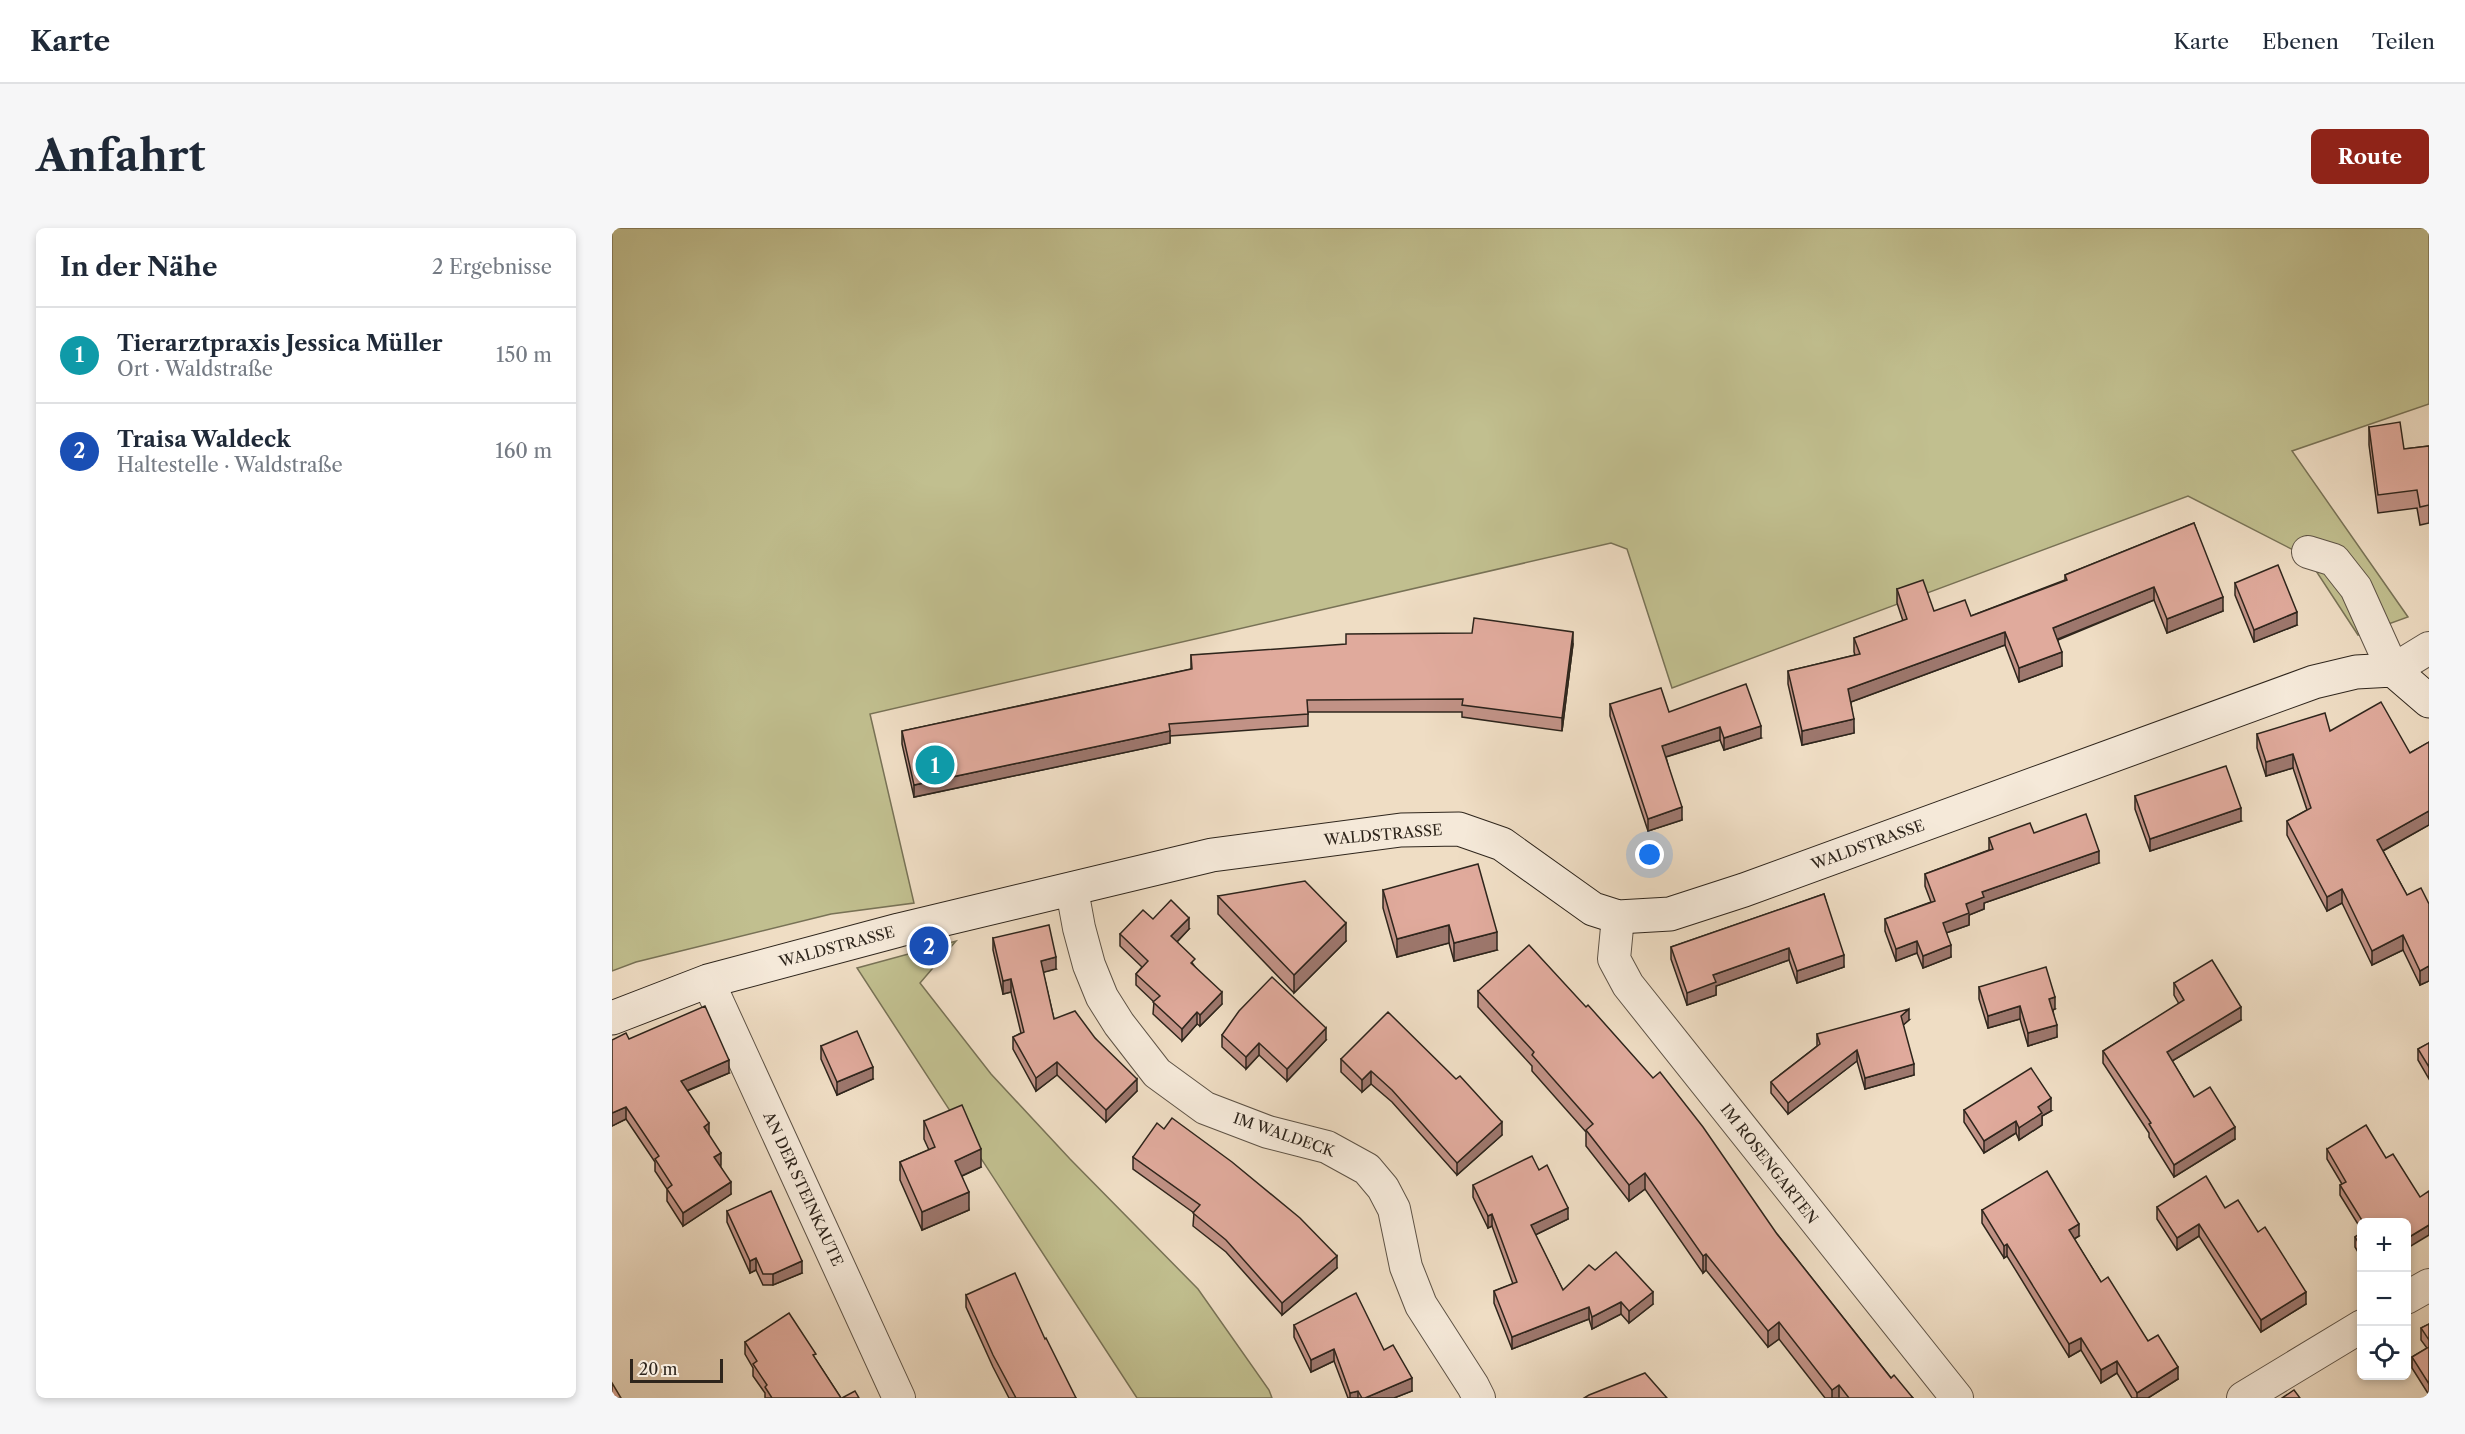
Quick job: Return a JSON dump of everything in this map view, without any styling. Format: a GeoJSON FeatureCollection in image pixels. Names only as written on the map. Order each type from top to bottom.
{"type":"FeatureCollection","features":[{"type":"Feature","properties":{"kind":"street"},"geometry":{"type":"LineString","coordinates":[[2308,552],[2334,560],[2356,588],[2393,670],[2429,701]]}},
{"type":"Feature","properties":{"kind":"street","name":"WALDSTRASSE"},"geometry":{"type":"LineString","coordinates":[[612,1018],[708,981],[899,930],[1212,855],[1401,831],[1459,829],[1502,844],[1593,909],[1618,917],[1670,914],[1744,890],[2314,682],[2356,672],[2393,670],[2429,648]]}},
{"type":"Feature","properties":{"kind":"street","name":"IM WALDECK"},"geometry":{"type":"LineString","coordinates":[[1072,890],[1089,965],[1102,997],[1119,1024],[1157,1073],[1205,1108],[1268,1132],[1327,1147],[1367,1169],[1383,1188],[1394,1209],[1406,1267],[1421,1305],[1479,1398]]}},
{"type":"Feature","properties":{"kind":"street","name":"IM ROSENGARTEN"},"geometry":{"type":"LineString","coordinates":[[1618,917],[1614,959],[1628,985],[1957,1398]]}},
{"type":"Feature","properties":{"kind":"street","name":"AN DER STEINKAUTE"},"geometry":{"type":"LineString","coordinates":[[708,981],[899,1398]]}},
{"type":"Feature","properties":{"kind":"street"},"geometry":{"type":"LineString","coordinates":[[2411,1296],[2429,1285]]}},
{"type":"Feature","properties":{"kind":"street"},"geometry":{"type":"LineString","coordinates":[[2243,1398],[2357,1328]]}},
{"type":"Feature","properties":{"kind":"shaded area"},"geometry":{"type":"Polygon","coordinates":[[[612,228],[2429,228],[2429,404],[2292,451],[2408,617],[2358,635],[2307,557],[2188,496],[1672,688],[1627,549],[1611,543],[870,714],[914,903],[831,914],[636,962],[612,971],[612,228]]]}},
{"type":"Feature","properties":{"kind":"shaded area"},"geometry":{"type":"Polygon","coordinates":[[[956,941],[920,983],[991,1074],[1070,1159],[1198,1289],[1269,1390],[1272,1398],[1137,1398],[857,968],[956,941]]]}},
{"type":"Feature","properties":{"kind":"building"},"geometry":{"type":"Polygon","coordinates":[[[2400,422],[2404,449],[2429,446],[2429,505],[2420,507],[2417,490],[2378,495],[2369,427],[2400,422]]]}},
{"type":"Feature","properties":{"kind":"building"},"geometry":{"type":"Polygon","coordinates":[[[2194,523],[2223,597],[2167,619],[2154,587],[2053,628],[2062,652],[2019,668],[2005,632],[1848,689],[1854,719],[1802,731],[1788,671],[1860,654],[1854,638],[1907,619],[1897,589],[1923,580],[1934,611],[1965,600],[1971,616],[2067,580],[2065,575],[2194,523]]]}},
{"type":"Feature","properties":{"kind":"building"},"geometry":{"type":"Polygon","coordinates":[[[2278,565],[2297,612],[2254,630],[2235,583],[2278,565]]]}},
{"type":"Feature","properties":{"kind":"building"},"geometry":{"type":"Polygon","coordinates":[[[1474,618],[1573,632],[1562,718],[1462,705],[1463,699],[1307,700],[1308,714],[1169,724],[1170,731],[914,785],[902,731],[1192,669],[1191,655],[1346,644],[1346,634],[1472,633],[1474,618]]]}},
{"type":"Feature","properties":{"kind":"building"},"geometry":{"type":"Polygon","coordinates":[[[1746,684],[1761,726],[1724,738],[1720,727],[1662,746],[1682,807],[1648,819],[1610,704],[1661,688],[1669,712],[1746,684]]]}},
{"type":"Feature","properties":{"kind":"building"},"geometry":{"type":"Polygon","coordinates":[[[2381,702],[2410,753],[2429,742],[2429,811],[2377,840],[2407,895],[2421,888],[2429,904],[2429,966],[2420,971],[2403,935],[2372,951],[2342,889],[2327,897],[2287,821],[2311,808],[2293,754],[2266,762],[2257,734],[2325,713],[2330,731],[2381,702]]]}},
{"type":"Feature","properties":{"kind":"building"},"geometry":{"type":"Polygon","coordinates":[[[2226,766],[2241,808],[2150,839],[2135,796],[2226,766]]]}},
{"type":"Feature","properties":{"kind":"building"},"geometry":{"type":"Polygon","coordinates":[[[2086,814],[2099,851],[1982,892],[1984,897],[1966,904],[1969,913],[1943,923],[1951,945],[1923,956],[1917,941],[1896,949],[1885,919],[1935,901],[1925,874],[1993,849],[1989,838],[2005,832],[2030,823],[2034,833],[2086,814]]]}},
{"type":"Feature","properties":{"kind":"building"},"geometry":{"type":"Polygon","coordinates":[[[1478,864],[1497,932],[1454,943],[1449,925],[1397,939],[1383,890],[1478,864]]]}},
{"type":"Feature","properties":{"kind":"building"},"geometry":{"type":"Polygon","coordinates":[[[1305,881],[1346,923],[1294,975],[1218,896],[1305,881]]]}},
{"type":"Feature","properties":{"kind":"building"},"geometry":{"type":"Polygon","coordinates":[[[1824,894],[1844,955],[1797,971],[1789,948],[1713,975],[1716,982],[1687,993],[1671,947],[1824,894]]]}},
{"type":"Feature","properties":{"kind":"building"},"geometry":{"type":"Polygon","coordinates":[[[1171,900],[1189,918],[1171,936],[1195,959],[1191,963],[1222,992],[1200,1015],[1197,1012],[1182,1029],[1153,1002],[1160,996],[1136,974],[1148,961],[1120,934],[1143,910],[1153,919],[1171,900]]]}},
{"type":"Feature","properties":{"kind":"building"},"geometry":{"type":"Polygon","coordinates":[[[1049,925],[1056,957],[1041,961],[1054,1019],[1075,1011],[1095,1038],[1137,1079],[1106,1110],[1057,1062],[1036,1078],[1013,1037],[1024,1032],[1011,979],[1003,981],[993,938],[1049,925]]]}},
{"type":"Feature","properties":{"kind":"building"},"geometry":{"type":"Polygon","coordinates":[[[1529,945],[1586,1007],[1588,1005],[1653,1078],[1660,1072],[1703,1127],[1777,1234],[1891,1378],[1894,1375],[1913,1398],[1849,1398],[1839,1385],[1832,1390],[1779,1322],[1768,1331],[1706,1254],[1703,1256],[1645,1173],[1629,1185],[1586,1130],[1593,1124],[1532,1055],[1534,1052],[1478,991],[1529,945]]]}},
{"type":"Feature","properties":{"kind":"building"},"geometry":{"type":"Polygon","coordinates":[[[2212,960],[2241,1007],[2167,1052],[2194,1097],[2210,1087],[2235,1127],[2174,1165],[2149,1124],[2151,1123],[2103,1051],[2184,1000],[2174,983],[2212,960]]]}},
{"type":"Feature","properties":{"kind":"building"},"geometry":{"type":"Polygon","coordinates":[[[2046,967],[2055,997],[2049,999],[2057,1025],[2028,1033],[2020,1006],[1988,1016],[1979,987],[2046,967]]]}},
{"type":"Feature","properties":{"kind":"building"},"geometry":{"type":"Polygon","coordinates":[[[1272,977],[1326,1028],[1287,1069],[1259,1043],[1246,1057],[1222,1035],[1239,1011],[1272,977]]]}},
{"type":"Feature","properties":{"kind":"building"},"geometry":{"type":"Polygon","coordinates":[[[705,1006],[729,1060],[681,1081],[709,1123],[704,1127],[721,1153],[714,1157],[731,1182],[683,1213],[667,1189],[672,1185],[655,1159],[659,1156],[626,1107],[612,1113],[612,1040],[626,1033],[629,1039],[705,1006]]]}},
{"type":"Feature","properties":{"kind":"building"},"geometry":{"type":"Polygon","coordinates":[[[1909,1009],[1901,1016],[1914,1064],[1865,1078],[1857,1050],[1788,1103],[1771,1082],[1820,1044],[1817,1034],[1909,1009]]]}},
{"type":"Feature","properties":{"kind":"building"},"geometry":{"type":"Polygon","coordinates":[[[1388,1012],[1456,1079],[1460,1076],[1502,1122],[1457,1163],[1392,1090],[1371,1071],[1362,1080],[1341,1059],[1388,1012]]]}},
{"type":"Feature","properties":{"kind":"building"},"geometry":{"type":"Polygon","coordinates":[[[857,1031],[873,1067],[837,1082],[821,1046],[857,1031]]]}},
{"type":"Feature","properties":{"kind":"building"},"geometry":{"type":"Polygon","coordinates":[[[2429,1043],[2429,1067],[2418,1049],[2429,1043]]]}},
{"type":"Feature","properties":{"kind":"building"},"geometry":{"type":"Polygon","coordinates":[[[2031,1068],[2051,1098],[2038,1107],[2042,1113],[2019,1128],[2016,1121],[1984,1141],[1964,1110],[2031,1068]]]}},
{"type":"Feature","properties":{"kind":"building"},"geometry":{"type":"Polygon","coordinates":[[[962,1105],[981,1149],[955,1161],[969,1192],[922,1212],[900,1162],[935,1147],[924,1121],[962,1105]]]}},
{"type":"Feature","properties":{"kind":"building"},"geometry":{"type":"Polygon","coordinates":[[[1172,1118],[1232,1162],[1300,1218],[1337,1256],[1282,1303],[1226,1240],[1193,1213],[1200,1205],[1133,1157],[1157,1123],[1164,1129],[1172,1118]]]}},
{"type":"Feature","properties":{"kind":"building"},"geometry":{"type":"Polygon","coordinates":[[[2366,1125],[2386,1158],[2393,1154],[2420,1197],[2429,1191],[2429,1225],[2411,1236],[2411,1218],[2361,1218],[2340,1185],[2346,1182],[2327,1149],[2366,1125]]]}},
{"type":"Feature","properties":{"kind":"building"},"geometry":{"type":"Polygon","coordinates":[[[1532,1156],[1539,1170],[1547,1165],[1568,1208],[1531,1225],[1563,1290],[1589,1265],[1595,1270],[1616,1252],[1653,1292],[1629,1311],[1621,1302],[1592,1317],[1589,1307],[1512,1337],[1494,1291],[1517,1282],[1492,1214],[1488,1216],[1473,1185],[1532,1156]]]}},
{"type":"Feature","properties":{"kind":"building"},"geometry":{"type":"Polygon","coordinates":[[[2047,1171],[2079,1224],[2069,1230],[2101,1282],[2108,1277],[2148,1341],[2158,1335],[2178,1367],[2137,1393],[2117,1361],[2101,1370],[2081,1338],[2069,1344],[2007,1244],[2004,1246],[1982,1210],[2047,1171]]]}},
{"type":"Feature","properties":{"kind":"building"},"geometry":{"type":"Polygon","coordinates":[[[2206,1176],[2225,1208],[2238,1200],[2258,1232],[2265,1227],[2306,1292],[2261,1320],[2199,1224],[2177,1238],[2157,1207],[2206,1176]]]}},
{"type":"Feature","properties":{"kind":"building"},"geometry":{"type":"Polygon","coordinates":[[[771,1191],[802,1261],[773,1274],[763,1274],[756,1258],[750,1261],[727,1211],[771,1191]]]}},
{"type":"Feature","properties":{"kind":"building"},"geometry":{"type":"Polygon","coordinates":[[[1015,1273],[1045,1339],[1076,1398],[1016,1398],[993,1355],[966,1295],[1015,1273]]]}},
{"type":"Feature","properties":{"kind":"building"},"geometry":{"type":"Polygon","coordinates":[[[1356,1293],[1384,1350],[1393,1345],[1412,1378],[1365,1398],[1362,1398],[1358,1391],[1350,1393],[1334,1349],[1311,1360],[1294,1325],[1356,1293]]]}},
{"type":"Feature","properties":{"kind":"building"},"geometry":{"type":"Polygon","coordinates":[[[789,1313],[841,1398],[772,1398],[765,1387],[767,1385],[753,1364],[757,1361],[745,1342],[789,1313]]]}},
{"type":"Feature","properties":{"kind":"building"},"geometry":{"type":"Polygon","coordinates":[[[2429,1324],[2429,1340],[2421,1328],[2429,1324]]]}},
{"type":"Feature","properties":{"kind":"building"},"geometry":{"type":"Polygon","coordinates":[[[2429,1347],[2429,1384],[2412,1357],[2429,1347]]]}},
{"type":"Feature","properties":{"kind":"building"},"geometry":{"type":"Polygon","coordinates":[[[1645,1373],[1667,1398],[1584,1398],[1589,1395],[1645,1373]]]}},
{"type":"Feature","properties":{"kind":"building"},"geometry":{"type":"Polygon","coordinates":[[[612,1383],[621,1398],[612,1398],[612,1383]]]}},
{"type":"Feature","properties":{"kind":"building"},"geometry":{"type":"Polygon","coordinates":[[[2294,1390],[2300,1398],[2282,1398],[2294,1390]]]}},
{"type":"Feature","properties":{"kind":"building"},"geometry":{"type":"Polygon","coordinates":[[[855,1391],[859,1398],[842,1398],[855,1391]]]}},
{"type":"Feature","properties":{"kind":"place","name":"Tierarztpraxis Jessica Müller"},"geometry":{"type":"Point","coordinates":[935,765]}},
{"type":"Feature","properties":{"kind":"place","name":"Traisa Waldeck"},"geometry":{"type":"Point","coordinates":[929,946]}}]}
